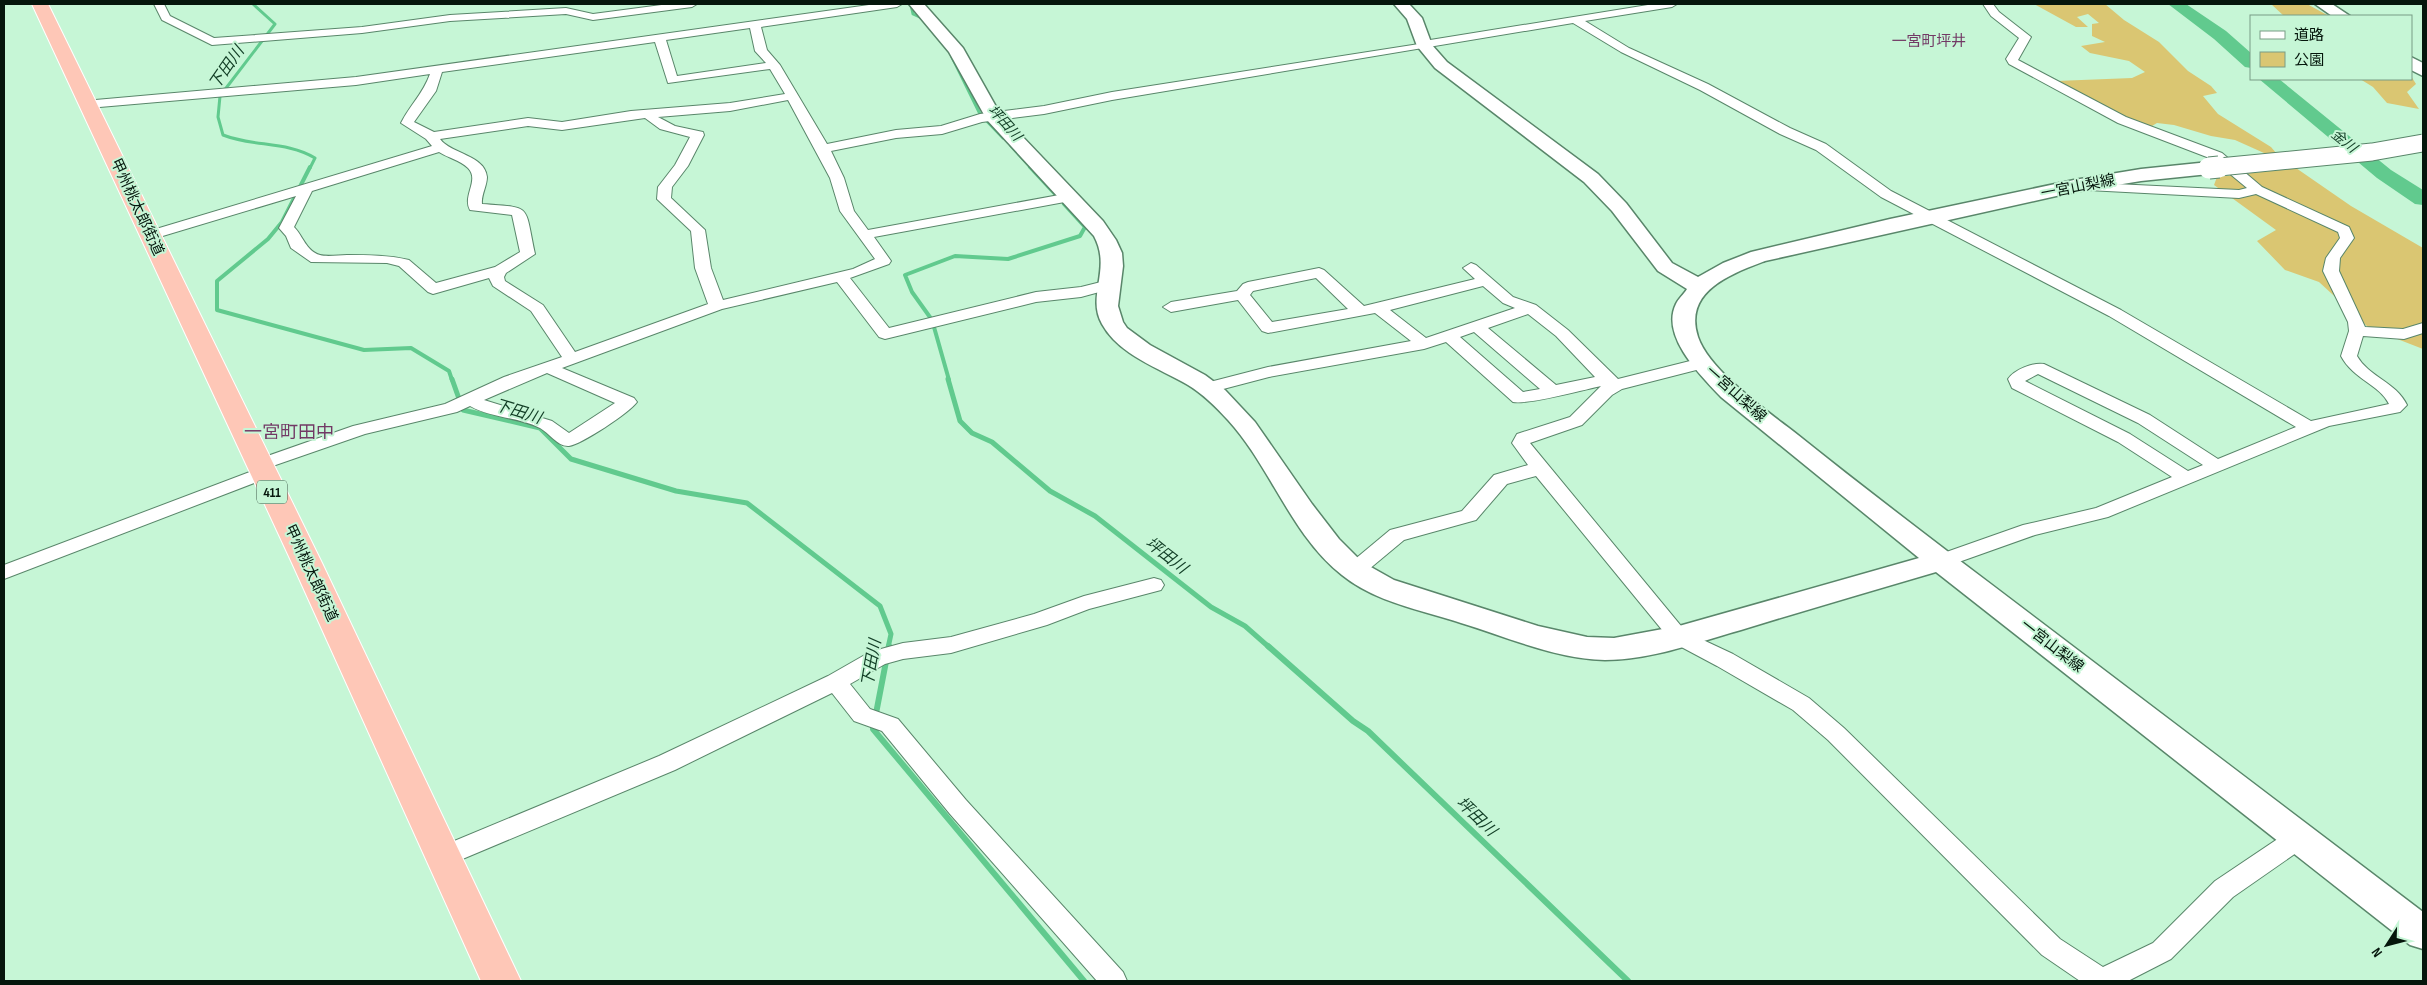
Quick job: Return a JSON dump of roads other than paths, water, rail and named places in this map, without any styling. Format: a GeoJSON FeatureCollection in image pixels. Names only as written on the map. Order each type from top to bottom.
{"type":"FeatureCollection","features":[{"type":"Feature","properties":{"kind":"highway","name":"甲州桃太郎街道"},"geometry":{"type":"LineString","coordinates":[[40,4],[151,235],[501,981]]}},
{"type":"Feature","properties":{"kind":"street"},"geometry":{"type":"LineString","coordinates":[[159,4],[166,18],[212,42],[362,30],[450,18],[566,11],[593,17],[692,4]]}},
{"type":"Feature","properties":{"kind":"street"},"geometry":{"type":"LineString","coordinates":[[88,104],[221,94],[437,71],[897,4]]}},
{"type":"Feature","properties":{"kind":"street"},"geometry":{"type":"LineString","coordinates":[[916,4],[939,28],[958,53],[987,117],[1070,197],[1096,225],[1107,241],[1112,256],[1106,305],[1113,324],[1129,340],[1208,388],[1234,411],[1307,518],[1340,559],[1374,581],[1408,596],[1541,638],[1571,645],[1605,649],[1640,646],[1679,637],[1942,561],[2030,530],[2101,513],[2324,422],[2394,408],[2398,405],[2397,401],[2384,389],[2350,361],[2349,356],[2357,331],[2354,317],[2330,271],[2333,258],[2347,238],[2347,234],[2336,225],[2321,217],[2257,190],[2217,156],[2122,120],[2013,62],[2012,58],[2025,37],[1995,14],[1988,4]]}},
{"type":"Feature","properties":{"kind":"street"},"geometry":{"type":"LineString","coordinates":[[1401,4],[1414,18],[1425,45],[1441,65],[1471,90],[1592,178],[1619,207],[1665,267],[1700,286]]}},
{"type":"Feature","properties":{"kind":"street"},"geometry":{"type":"LineString","coordinates":[[823,149],[896,134],[942,130],[987,117],[1044,110],[1112,96],[1672,4]]}},
{"type":"Feature","properties":{"kind":"street"},"geometry":{"type":"LineString","coordinates":[[2322,4],[2340,15]]}},
{"type":"Feature","properties":{"kind":"street"},"geometry":{"type":"LineString","coordinates":[[658,9],[672,80],[774,65]]}},
{"type":"Feature","properties":{"kind":"street"},"geometry":{"type":"LineString","coordinates":[[1577,20],[1625,50],[1704,87],[1785,131],[1820,147],[1853,169],[1871,185],[1930,218],[2080,296],[2115,312],[2311,428]]}},
{"type":"Feature","properties":{"kind":"street"},"geometry":{"type":"LineString","coordinates":[[4,572],[359,430],[451,408],[510,381],[717,306],[858,272],[884,261],[847,211],[837,178],[823,149],[790,96],[774,65],[761,51],[755,24]]}},
{"type":"Feature","properties":{"kind":"street"},"geometry":{"type":"LineString","coordinates":[[2412,63],[2423,71]]}},
{"type":"Feature","properties":{"kind":"street"},"geometry":{"type":"LineString","coordinates":[[304,190],[286,228],[293,235],[296,245],[316,259],[388,259],[404,263],[433,289],[500,270],[528,254],[519,212],[511,208],[484,210],[475,207],[474,202],[480,177],[478,170],[464,158],[407,123],[412,113],[430,91],[437,71]]}},
{"type":"Feature","properties":{"kind":"street"},"geometry":{"type":"LineString","coordinates":[[151,235],[304,190],[436,142],[528,122],[562,126],[648,114],[730,106],[790,96]]}},
{"type":"Feature","properties":{"kind":"street"},"geometry":{"type":"LineString","coordinates":[[648,114],[656,123],[673,130],[698,135],[665,187],[664,198],[698,230],[703,268],[717,306]]}},
{"type":"Feature","properties":{"kind":"street","name":"一宮山梨線"},"geometry":{"type":"LineString","coordinates":[[2423,143],[2372,152],[2141,175],[2074,186],[1890,225],[1758,256],[1724,270],[1700,286],[1686,306],[1684,317],[1687,338],[1702,363],[1729,392],[1868,505],[2423,932]]}},
{"type":"Feature","properties":{"kind":"street"},"geometry":{"type":"LineString","coordinates":[[2074,186],[2239,194],[2257,190]]}},
{"type":"Feature","properties":{"kind":"street"},"geometry":{"type":"LineString","coordinates":[[864,235],[1070,197]]}},
{"type":"Feature","properties":{"kind":"street"},"geometry":{"type":"LineString","coordinates":[[1471,268],[1508,300],[1530,308],[1562,333],[1611,383]]}},
{"type":"Feature","properties":{"kind":"street"},"geometry":{"type":"LineString","coordinates":[[500,270],[496,277],[498,283],[537,308],[550,330],[572,359]]}},
{"type":"Feature","properties":{"kind":"street"},"geometry":{"type":"LineString","coordinates":[[1171,307],[1242,295],[1248,287],[1319,273],[1360,311]]}},
{"type":"Feature","properties":{"kind":"street"},"geometry":{"type":"LineString","coordinates":[[840,275],[885,334],[1036,297],[1081,292],[1109,285]]}},
{"type":"Feature","properties":{"kind":"street"},"geometry":{"type":"LineString","coordinates":[[1242,295],[1268,328],[1378,308],[1486,282]]}},
{"type":"Feature","properties":{"kind":"street"},"geometry":{"type":"LineString","coordinates":[[1378,308],[1424,344]]}},
{"type":"Feature","properties":{"kind":"street"},"geometry":{"type":"LineString","coordinates":[[1208,388],[1268,372],[1424,344],[1450,337],[1530,308]]}},
{"type":"Feature","properties":{"kind":"street"},"geometry":{"type":"LineString","coordinates":[[1478,327],[1554,392]]}},
{"type":"Feature","properties":{"kind":"street"},"geometry":{"type":"LineString","coordinates":[[2357,331],[2404,334],[2423,328]]}},
{"type":"Feature","properties":{"kind":"street"},"geometry":{"type":"LineString","coordinates":[[1450,337],[1518,398],[1611,383],[1702,363]]}},
{"type":"Feature","properties":{"kind":"street"},"geometry":{"type":"LineString","coordinates":[[470,399],[481,407],[523,415],[543,422],[559,431],[567,441],[583,434],[628,402],[548,368]]}},
{"type":"Feature","properties":{"kind":"street"},"geometry":{"type":"LineString","coordinates":[[2186,478],[2124,438],[2018,384],[2016,379],[2038,368],[2144,419],[2217,466]]}},
{"type":"Feature","properties":{"kind":"street"},"geometry":{"type":"LineString","coordinates":[[1611,383],[1583,416],[1573,422],[1523,438],[1521,443],[1540,469],[1679,637],[1725,660],[1801,704],[1836,734],[2051,947],[2102,981],[2162,951],[2224,889],[2300,837]]}},
{"type":"Feature","properties":{"kind":"street"},"geometry":{"type":"LineString","coordinates":[[1355,570],[1397,535],[1469,516],[1477,511],[1496,483],[1506,477],[1540,469]]}},
{"type":"Feature","properties":{"kind":"street"},"geometry":{"type":"LineString","coordinates":[[444,856],[667,762],[836,682],[878,658],[899,652],[950,645],[1040,620],[1084,603],[1154,584]]}},
{"type":"Feature","properties":{"kind":"street"},"geometry":{"type":"LineString","coordinates":[[836,682],[862,714],[890,725],[958,808],[1114,981]]}},
{"type":"Feature","properties":{"kind":"waterway","name":"下田川"},"geometry":{"type":"LineString","coordinates":[[253,4],[275,24],[220,96],[218,117],[223,135],[234,139],[281,146],[304,153],[315,158],[310,168]]}},
{"type":"Feature","properties":{"kind":"waterway","name":"金川"},"geometry":{"type":"LineString","coordinates":[[2176,4],[2220,35],[2250,62]]}},
{"type":"Feature","properties":{"kind":"waterway","name":"坪田川"},"geometry":{"type":"LineString","coordinates":[[911,5],[913,14],[924,19]]}},
{"type":"Feature","properties":{"kind":"waterway","name":"坪田川"},"geometry":{"type":"LineString","coordinates":[[952,57],[980,114],[1003,138]]}},
{"type":"Feature","properties":{"kind":"waterway","name":"金川"},"geometry":{"type":"LineString","coordinates":[[2269,80],[2384,174],[2423,199]]}},
{"type":"Feature","properties":{"kind":"waterway","name":"坪田川"},"geometry":{"type":"LineString","coordinates":[[1011,146],[1031,168]]}},
{"type":"Feature","properties":{"kind":"waterway","name":"下田川"},"geometry":{"type":"LineString","coordinates":[[310,167],[282,222],[268,239],[217,281],[217,310],[364,350],[411,348],[449,371],[452,380]]}},
{"type":"Feature","properties":{"kind":"waterway","name":"坪田川"},"geometry":{"type":"LineString","coordinates":[[1030,167],[1056,195]]}},
{"type":"Feature","properties":{"kind":"waterway","name":"坪田川"},"geometry":{"type":"LineString","coordinates":[[949,380],[932,320],[912,292],[905,275],[955,256],[1008,259],[1080,236],[1085,227],[1064,204]]}},
{"type":"Feature","properties":{"kind":"waterway","name":"下田川"},"geometry":{"type":"LineString","coordinates":[[452,379],[463,410],[540,428],[571,459],[676,491],[747,503],[880,606],[891,634],[888,648]]}},
{"type":"Feature","properties":{"kind":"waterway","name":"坪田川"},"geometry":{"type":"LineString","coordinates":[[948,379],[960,421],[972,433],[992,442],[1050,491],[1095,516],[1211,607],[1245,626],[1270,648]]}},
{"type":"Feature","properties":{"kind":"waterway","name":"下田川"},"geometry":{"type":"LineString","coordinates":[[889,646],[873,729],[1084,981]]}},
{"type":"Feature","properties":{"kind":"waterway","name":"坪田川"},"geometry":{"type":"LineString","coordinates":[[1268,646],[1353,721],[1368,731],[1628,981]]}},
{"type":"Feature","properties":{"kind":"district","name":"一宮町坪井"},"geometry":{"type":"Point","coordinates":[1929,41]}},
{"type":"Feature","properties":{"kind":"district","name":"一宮町田中"},"geometry":{"type":"Point","coordinates":[289,432]}}]}
